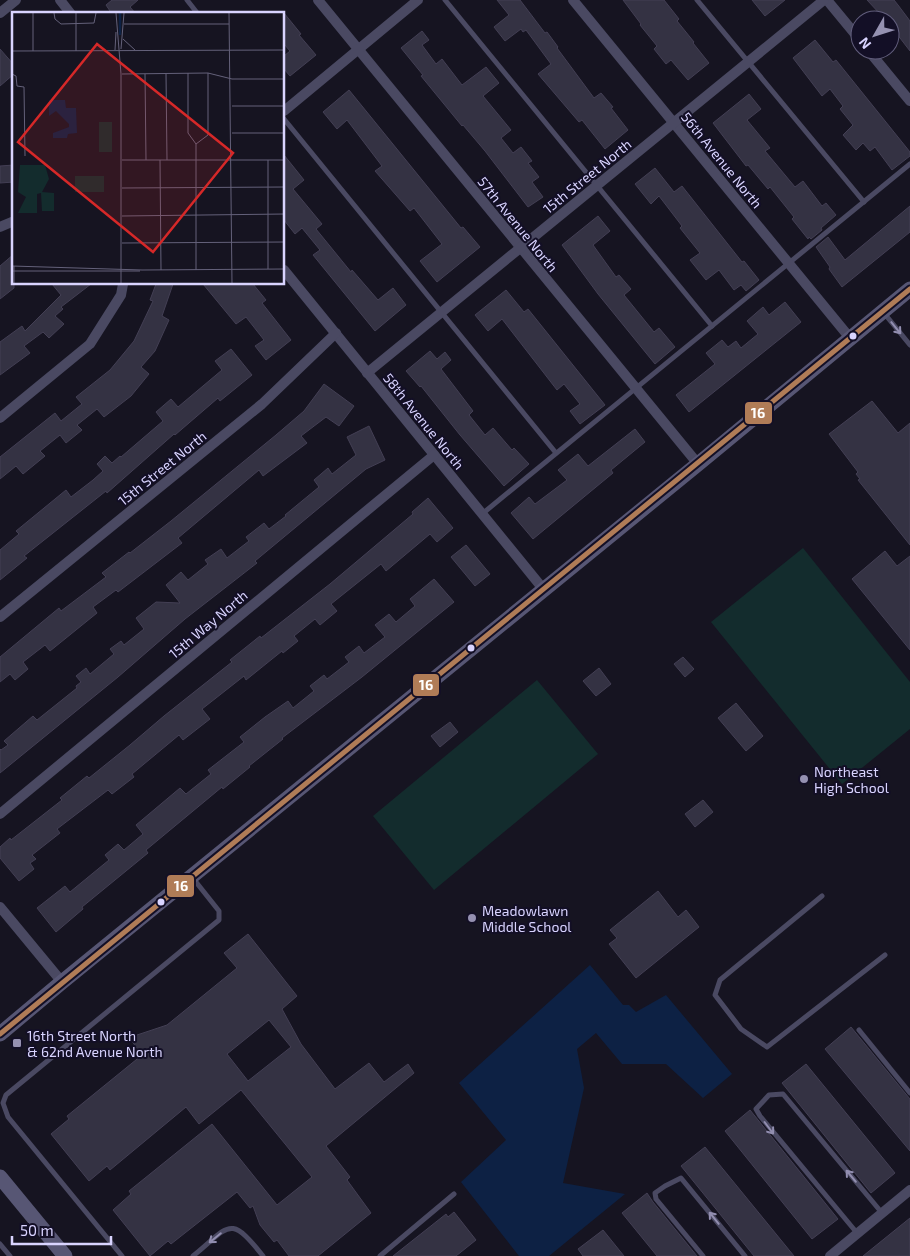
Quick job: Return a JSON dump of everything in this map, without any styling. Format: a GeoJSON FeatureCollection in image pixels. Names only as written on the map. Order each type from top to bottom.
{"type":"FeatureCollection","features":[{"type":"Feature","properties":{"kind":"street"},"geometry":{"type":"LineString","coordinates":[[0,12],[16,0]]}},
{"type":"Feature","properties":{"kind":"street"},"geometry":{"type":"LineString","coordinates":[[60,0],[70,12]]}},
{"type":"Feature","properties":{"kind":"street","name":"57th Avenue North"},"geometry":{"type":"LineString","coordinates":[[318,0],[698,464]]}},
{"type":"Feature","properties":{"kind":"street"},"geometry":{"type":"LineString","coordinates":[[285,110],[418,0]]}},
{"type":"Feature","properties":{"kind":"street","name":"56th Avenue North"},"geometry":{"type":"LineString","coordinates":[[573,0],[850,338]]}},
{"type":"Feature","properties":{"kind":"street"},"geometry":{"type":"LineString","coordinates":[[825,0],[850,29]]}},
{"type":"Feature","properties":{"kind":"street","name":"15th Street North"},"geometry":{"type":"LineString","coordinates":[[367,373],[825,0]]}},
{"type":"Feature","properties":{"kind":"street"},"geometry":{"type":"LineString","coordinates":[[876,60],[910,101]]}},
{"type":"Feature","properties":{"kind":"street"},"geometry":{"type":"LineString","coordinates":[[0,227],[12,223]]}},
{"type":"Feature","properties":{"kind":"street","name":"58th Avenue North"},"geometry":{"type":"LineString","coordinates":[[285,271],[544,590]]}},
{"type":"Feature","properties":{"kind":"street"},"geometry":{"type":"LineString","coordinates":[[0,418],[90,344],[121,295],[123,285]]}},
{"type":"Feature","properties":{"kind":"street"},"geometry":{"type":"LineString","coordinates":[[0,1034],[910,289]]}},
{"type":"Feature","properties":{"kind":"street","name":"15th Street North"},"geometry":{"type":"LineString","coordinates":[[0,617],[262,404],[336,333]]}},
{"type":"Feature","properties":{"kind":"street","name":"15th Way North"},"geometry":{"type":"LineString","coordinates":[[0,814],[434,455]]}},
{"type":"Feature","properties":{"kind":"street"},"geometry":{"type":"LineString","coordinates":[[0,907],[62,982]]}},
{"type":"Feature","properties":{"kind":"street"},"geometry":{"type":"LineString","coordinates":[[0,1177],[65,1256]]}},
{"type":"Feature","properties":{"kind":"street"},"geometry":{"type":"LineString","coordinates":[[830,1256],[909,1192]]}},
{"type":"Feature","properties":{"kind":"lane"},"geometry":{"type":"LineString","coordinates":[[187,0],[196,12]]}},
{"type":"Feature","properties":{"kind":"lane"},"geometry":{"type":"LineString","coordinates":[[445,0],[712,326]]}},
{"type":"Feature","properties":{"kind":"lane"},"geometry":{"type":"LineString","coordinates":[[697,0],[864,202]]}},
{"type":"Feature","properties":{"kind":"lane"},"geometry":{"type":"LineString","coordinates":[[285,120],[556,453]]}},
{"type":"Feature","properties":{"kind":"lane"},"geometry":{"type":"LineString","coordinates":[[482,514],[910,164]]}},
{"type":"Feature","properties":{"kind":"lane"},"geometry":{"type":"LineString","coordinates":[[882,311],[910,345]]}},
{"type":"Feature","properties":{"kind":"lane"},"geometry":{"type":"LineString","coordinates":[[122,1256],[8,1117],[3,1103],[6,1095],[219,920],[219,911],[191,876]]}},
{"type":"Feature","properties":{"kind":"lane"},"geometry":{"type":"LineString","coordinates":[[822,896],[720,980],[715,995],[741,1029],[767,1047],[885,955]]}},
{"type":"Feature","properties":{"kind":"lane"},"geometry":{"type":"LineString","coordinates":[[859,1030],[910,1094]]}},
{"type":"Feature","properties":{"kind":"lane"},"geometry":{"type":"LineString","coordinates":[[858,1233],[760,1116],[756,1109],[769,1096],[782,1094],[882,1213]]}},
{"type":"Feature","properties":{"kind":"lane"},"geometry":{"type":"LineString","coordinates":[[703,1256],[656,1199],[655,1193],[681,1178],[745,1256]]}},
{"type":"Feature","properties":{"kind":"lane"},"geometry":{"type":"LineString","coordinates":[[380,1256],[454,1194]]}},
{"type":"Feature","properties":{"kind":"lane"},"geometry":{"type":"LineString","coordinates":[[192,1256],[227,1228],[236,1228],[247,1235],[263,1256]]}},
{"type":"Feature","properties":{"kind":"lane"},"geometry":{"type":"LineString","coordinates":[[0,1244],[10,1256]]}},
{"type":"Feature","properties":{"kind":"green space"},"geometry":{"type":"Polygon","coordinates":[[[803,548],[910,682],[910,729],[842,784],[711,622],[803,548]]]}},
{"type":"Feature","properties":{"kind":"green space"},"geometry":{"type":"Polygon","coordinates":[[[537,680],[598,754],[434,890],[373,816],[537,680]]]}},
{"type":"Feature","properties":{"kind":"water"},"geometry":{"type":"Polygon","coordinates":[[[590,965],[623,1005],[629,1005],[636,1012],[666,995],[732,1074],[703,1098],[666,1064],[622,1064],[596,1033],[577,1049],[584,1088],[563,1183],[625,1194],[549,1256],[519,1256],[461,1182],[506,1140],[459,1083],[590,965]]]}},
{"type":"Feature","properties":{"kind":"building"},"geometry":{"type":"Polygon","coordinates":[[[112,0],[138,0],[130,7],[134,12],[111,12],[106,5],[112,0]]]}},
{"type":"Feature","properties":{"kind":"building"},"geometry":{"type":"Polygon","coordinates":[[[497,0],[520,0],[545,33],[547,32],[594,98],[601,93],[628,130],[605,149],[582,120],[579,122],[538,74],[551,64],[526,30],[523,32],[521,29],[505,41],[494,27],[509,15],[497,0]]]}},
{"type":"Feature","properties":{"kind":"building"},"geometry":{"type":"Polygon","coordinates":[[[623,0],[664,0],[679,19],[677,21],[709,63],[688,80],[671,60],[666,64],[654,49],[657,46],[623,0]]]}},
{"type":"Feature","properties":{"kind":"building"},"geometry":{"type":"Polygon","coordinates":[[[752,0],[785,0],[765,16],[752,0]]]}},
{"type":"Feature","properties":{"kind":"building"},"geometry":{"type":"Polygon","coordinates":[[[867,0],[894,0],[910,21],[910,51],[900,38],[900,10],[876,10],[867,0]]]}},
{"type":"Feature","properties":{"kind":"building"},"geometry":{"type":"Polygon","coordinates":[[[285,14],[316,55],[290,76],[285,70],[285,55],[290,51],[285,45],[285,14]]]}},
{"type":"Feature","properties":{"kind":"building"},"geometry":{"type":"Polygon","coordinates":[[[422,31],[429,40],[422,45],[436,64],[442,59],[462,85],[486,67],[499,83],[483,96],[511,130],[501,138],[513,153],[521,147],[532,161],[528,163],[539,177],[532,182],[543,197],[528,207],[485,151],[421,76],[423,75],[401,48],[422,31]]]}},
{"type":"Feature","properties":{"kind":"building"},"geometry":{"type":"Polygon","coordinates":[[[815,40],[833,62],[836,60],[910,152],[910,156],[892,170],[875,147],[870,151],[863,143],[856,150],[843,135],[853,125],[840,109],[843,106],[830,89],[822,96],[793,58],[815,40]]]}},
{"type":"Feature","properties":{"kind":"building"},"geometry":{"type":"Polygon","coordinates":[[[0,49],[12,63],[12,76],[0,86],[0,49]]]}},
{"type":"Feature","properties":{"kind":"building"},"geometry":{"type":"Polygon","coordinates":[[[349,90],[461,228],[463,227],[480,247],[437,282],[420,261],[442,244],[414,208],[410,211],[375,171],[382,166],[347,120],[337,129],[323,112],[349,90]]]}},
{"type":"Feature","properties":{"kind":"building"},"geometry":{"type":"Polygon","coordinates":[[[749,94],[761,109],[747,120],[770,148],[765,151],[795,187],[803,181],[822,206],[826,203],[836,215],[811,239],[809,237],[808,239],[792,219],[794,217],[770,187],[768,189],[748,165],[746,166],[713,123],[749,94]]]}},
{"type":"Feature","properties":{"kind":"building"},"geometry":{"type":"Polygon","coordinates":[[[285,156],[304,180],[293,189],[322,224],[316,229],[351,272],[352,270],[378,300],[393,288],[406,305],[375,331],[313,255],[320,250],[302,228],[295,234],[285,221],[285,156]]]}},
{"type":"Feature","properties":{"kind":"building"},"geometry":{"type":"Polygon","coordinates":[[[12,165],[12,182],[0,183],[0,166],[12,165]]]}},
{"type":"Feature","properties":{"kind":"building"},"geometry":{"type":"Polygon","coordinates":[[[655,168],[674,192],[682,186],[742,262],[744,261],[759,280],[746,291],[741,285],[734,290],[719,270],[706,280],[690,260],[700,253],[680,228],[682,226],[659,196],[651,204],[635,184],[655,168]]]}},
{"type":"Feature","properties":{"kind":"building"},"geometry":{"type":"Polygon","coordinates":[[[910,206],[910,232],[842,287],[816,247],[828,237],[845,260],[910,206]]]}},
{"type":"Feature","properties":{"kind":"building"},"geometry":{"type":"Polygon","coordinates":[[[598,216],[610,231],[593,245],[616,277],[619,275],[631,289],[624,295],[654,332],[659,328],[675,347],[655,364],[598,294],[562,245],[598,216]]]}},
{"type":"Feature","properties":{"kind":"building"},"geometry":{"type":"Polygon","coordinates":[[[12,256],[12,285],[14,285],[14,288],[0,299],[0,266],[12,256]]]}},
{"type":"Feature","properties":{"kind":"building"},"geometry":{"type":"Polygon","coordinates":[[[53,285],[90,285],[61,307],[63,309],[55,316],[64,324],[49,338],[43,332],[24,346],[30,353],[0,375],[0,342],[22,326],[25,331],[61,295],[53,285]]]}},
{"type":"Feature","properties":{"kind":"building"},"geometry":{"type":"Polygon","coordinates":[[[156,285],[173,285],[162,316],[169,320],[155,351],[141,367],[149,374],[131,396],[104,417],[97,409],[77,425],[82,430],[66,443],[60,435],[40,451],[45,456],[23,474],[16,466],[0,479],[0,457],[55,413],[61,421],[82,404],[76,397],[110,370],[134,341],[153,301],[150,300],[156,285]]]}},
{"type":"Feature","properties":{"kind":"building"},"geometry":{"type":"Polygon","coordinates":[[[204,285],[254,285],[266,300],[262,303],[291,340],[266,360],[255,346],[264,340],[246,317],[236,324],[204,285]]]}},
{"type":"Feature","properties":{"kind":"building"},"geometry":{"type":"Polygon","coordinates":[[[506,290],[524,312],[528,309],[605,405],[580,424],[570,411],[580,404],[564,384],[557,390],[502,319],[488,331],[475,315],[506,290]]]}},
{"type":"Feature","properties":{"kind":"building"},"geometry":{"type":"Polygon","coordinates":[[[785,302],[801,322],[689,412],[676,395],[715,364],[706,353],[722,340],[728,347],[736,341],[741,348],[758,334],[747,321],[763,307],[769,315],[785,302]]]}},
{"type":"Feature","properties":{"kind":"building"},"geometry":{"type":"Polygon","coordinates":[[[231,349],[252,375],[220,401],[218,398],[107,493],[106,491],[24,556],[27,558],[0,580],[0,550],[19,534],[16,531],[66,490],[71,497],[93,480],[103,471],[97,464],[105,456],[112,463],[121,457],[163,421],[156,412],[171,399],[178,407],[222,370],[215,361],[231,349]]]}},
{"type":"Feature","properties":{"kind":"building"},"geometry":{"type":"Polygon","coordinates":[[[430,351],[437,359],[445,352],[451,360],[441,369],[473,411],[469,415],[485,435],[493,428],[512,450],[514,448],[529,464],[504,486],[421,386],[406,371],[430,351]]]}},
{"type":"Feature","properties":{"kind":"building"},"geometry":{"type":"Polygon","coordinates":[[[324,384],[354,406],[339,426],[326,417],[301,436],[307,443],[263,476],[259,470],[178,538],[182,543],[118,592],[116,590],[93,607],[97,613],[50,651],[45,645],[23,662],[28,669],[15,680],[10,674],[0,682],[0,657],[59,608],[61,611],[106,577],[102,573],[171,521],[276,435],[304,411],[324,384]]]}},
{"type":"Feature","properties":{"kind":"building"},"geometry":{"type":"Polygon","coordinates":[[[872,401],[898,433],[910,423],[910,545],[858,480],[860,479],[856,474],[858,472],[829,434],[872,401]]]}},
{"type":"Feature","properties":{"kind":"building"},"geometry":{"type":"Polygon","coordinates":[[[369,426],[385,460],[366,469],[255,561],[257,563],[185,619],[118,677],[0,773],[0,749],[8,745],[4,741],[33,716],[37,720],[77,688],[76,686],[81,682],[76,676],[86,668],[90,674],[114,654],[110,649],[121,641],[124,645],[144,629],[136,618],[156,602],[180,603],[166,585],[181,572],[188,580],[208,564],[205,560],[221,549],[227,558],[249,541],[246,537],[264,523],[269,529],[286,516],[319,487],[314,480],[328,468],[332,474],[356,455],[347,437],[369,426]]]}},
{"type":"Feature","properties":{"kind":"building"},"geometry":{"type":"Polygon","coordinates":[[[635,429],[645,442],[611,470],[613,473],[533,539],[511,513],[529,497],[535,504],[567,480],[558,470],[578,454],[588,466],[635,429]]]}},
{"type":"Feature","properties":{"kind":"building"},"geometry":{"type":"Polygon","coordinates":[[[428,498],[453,528],[437,542],[430,534],[386,571],[381,564],[331,604],[337,611],[320,625],[315,619],[294,636],[298,641],[283,653],[282,651],[246,680],[244,676],[202,709],[210,719],[183,740],[179,735],[132,774],[134,777],[112,794],[108,790],[57,829],[60,833],[32,855],[36,859],[30,863],[34,869],[19,881],[0,858],[0,847],[62,800],[60,798],[87,776],[89,778],[130,745],[232,662],[230,660],[260,636],[261,638],[330,584],[413,514],[412,512],[428,498]]]}},
{"type":"Feature","properties":{"kind":"building"},"geometry":{"type":"Polygon","coordinates":[[[466,545],[490,574],[475,586],[451,557],[466,545]]]}},
{"type":"Feature","properties":{"kind":"building"},"geometry":{"type":"Polygon","coordinates":[[[885,551],[897,566],[910,556],[910,650],[852,579],[885,551]]]}},
{"type":"Feature","properties":{"kind":"building"},"geometry":{"type":"Polygon","coordinates":[[[434,579],[454,602],[362,677],[282,738],[250,767],[223,789],[222,787],[146,850],[148,853],[82,907],[83,909],[56,932],[37,908],[65,886],[70,892],[109,860],[105,855],[118,844],[124,850],[143,834],[136,825],[180,788],[186,794],[211,774],[208,770],[244,742],[240,737],[265,717],[288,701],[293,708],[314,691],[310,686],[324,675],[327,679],[349,662],[345,657],[359,646],[364,653],[385,637],[375,625],[389,614],[396,622],[415,606],[410,599],[434,579]]]}},
{"type":"Feature","properties":{"kind":"building"},"geometry":{"type":"Polygon","coordinates":[[[683,657],[694,669],[685,677],[674,664],[683,657]]]}},
{"type":"Feature","properties":{"kind":"building"},"geometry":{"type":"Polygon","coordinates":[[[599,668],[611,684],[596,696],[583,681],[599,668]]]}},
{"type":"Feature","properties":{"kind":"building"},"geometry":{"type":"Polygon","coordinates":[[[736,703],[763,736],[746,751],[718,718],[736,703]]]}},
{"type":"Feature","properties":{"kind":"building"},"geometry":{"type":"Polygon","coordinates":[[[450,722],[458,732],[440,747],[431,736],[450,722]]]}},
{"type":"Feature","properties":{"kind":"building"},"geometry":{"type":"Polygon","coordinates":[[[703,800],[713,812],[695,827],[685,814],[703,800]]]}},
{"type":"Feature","properties":{"kind":"building"},"geometry":{"type":"Polygon","coordinates":[[[658,891],[678,917],[686,910],[699,927],[636,978],[609,944],[617,938],[610,930],[658,891]]]}},
{"type":"Feature","properties":{"kind":"building"},"geometry":{"type":"Polygon","coordinates":[[[248,934],[297,996],[282,1009],[301,1044],[335,1089],[369,1063],[384,1082],[408,1064],[414,1073],[326,1146],[350,1177],[347,1180],[371,1213],[318,1256],[289,1256],[277,1240],[274,1242],[260,1225],[253,1206],[250,1208],[237,1192],[171,1244],[168,1241],[150,1256],[113,1210],[131,1194],[129,1191],[212,1124],[277,1205],[312,1177],[241,1090],[199,1124],[186,1107],[110,1170],[107,1166],[89,1181],[51,1134],[69,1119],[67,1116],[142,1055],[131,1040],[137,1035],[167,1025],[237,968],[224,953],[248,934]],[[269,1020],[227,1054],[248,1081],[291,1047],[269,1020]]]}},
{"type":"Feature","properties":{"kind":"building"},"geometry":{"type":"Polygon","coordinates":[[[851,1027],[910,1099],[910,1151],[825,1049],[851,1027]]]}},
{"type":"Feature","properties":{"kind":"building"},"geometry":{"type":"Polygon","coordinates":[[[806,1064],[895,1173],[871,1193],[782,1083],[806,1064]]]}},
{"type":"Feature","properties":{"kind":"building"},"geometry":{"type":"Polygon","coordinates":[[[750,1110],[838,1219],[812,1239],[725,1131],[750,1110]]]}},
{"type":"Feature","properties":{"kind":"building"},"geometry":{"type":"Polygon","coordinates":[[[705,1147],[794,1256],[754,1256],[681,1166],[705,1147]]]}},
{"type":"Feature","properties":{"kind":"building"},"geometry":{"type":"Polygon","coordinates":[[[647,1193],[697,1256],[657,1256],[622,1213],[647,1193]]]}},
{"type":"Feature","properties":{"kind":"building"},"geometry":{"type":"Polygon","coordinates":[[[454,1212],[476,1240],[456,1256],[393,1256],[446,1214],[448,1217],[454,1212]]]}},
{"type":"Feature","properties":{"kind":"building"},"geometry":{"type":"Polygon","coordinates":[[[910,1218],[910,1256],[863,1256],[910,1218]]]}},
{"type":"Feature","properties":{"kind":"building"},"geometry":{"type":"Polygon","coordinates":[[[603,1230],[624,1256],[583,1256],[578,1249],[603,1230]]]}},
{"type":"Feature","properties":{"kind":"transit line","name":"16"},"geometry":{"type":"LineString","coordinates":[[0,1034],[910,289]]}},
{"type":"Feature","properties":{"kind":"place","name":"Northeast High School"},"geometry":{"type":"Point","coordinates":[804,779]}},
{"type":"Feature","properties":{"kind":"place","name":"Meadowlawn Middle School"},"geometry":{"type":"Point","coordinates":[472,918]}},
{"type":"Feature","properties":{"kind":"place","name":"16th Street North & 62nd Avenue North"},"geometry":{"type":"Point","coordinates":[17,1043]}}]}
